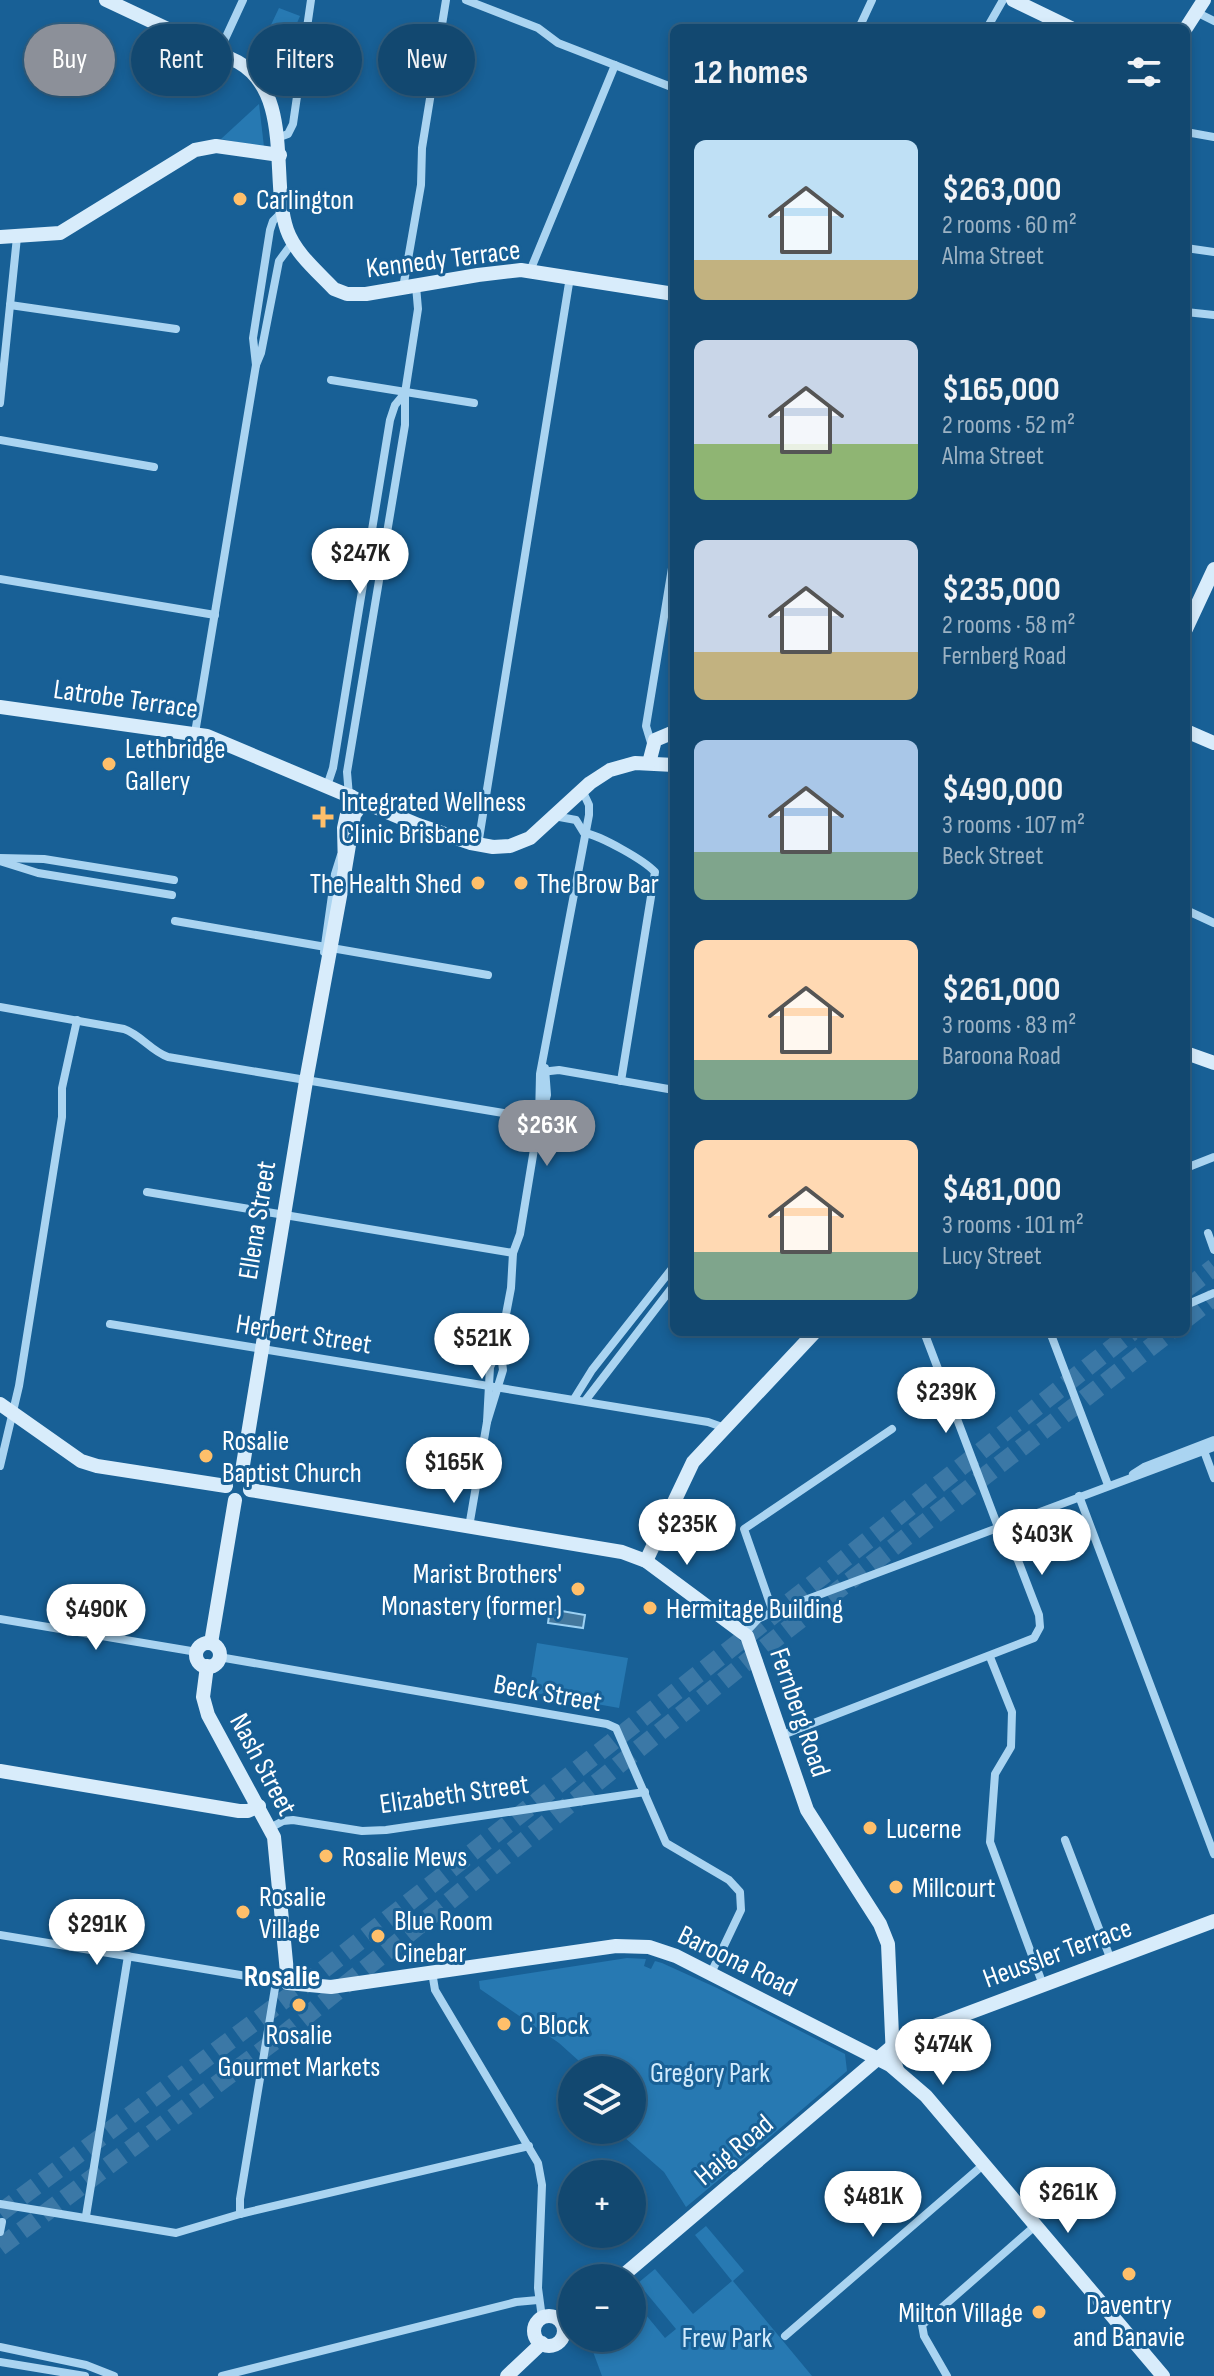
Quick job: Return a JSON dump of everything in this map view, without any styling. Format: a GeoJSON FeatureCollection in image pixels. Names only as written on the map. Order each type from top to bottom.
{"type":"FeatureCollection","features":[{"type":"Feature","properties":{"kind":"street","name":"Kennedy Terrace"},"geometry":{"type":"LineString","coordinates":[[106,0],[158,24]]}},
{"type":"Feature","properties":{"kind":"street"},"geometry":{"type":"LineString","coordinates":[[232,24],[243,0]]}},
{"type":"Feature","properties":{"kind":"street"},"geometry":{"type":"LineString","coordinates":[[277,138],[288,134],[293,124],[311,0]]}},
{"type":"Feature","properties":{"kind":"street"},"geometry":{"type":"LineString","coordinates":[[354,798],[347,772],[405,425],[405,393],[418,309],[409,287],[421,185],[422,148],[446,0]]}},
{"type":"Feature","properties":{"kind":"street"},"geometry":{"type":"LineString","coordinates":[[466,0],[492,5],[538,28],[558,43],[670,86]]}},
{"type":"Feature","properties":{"kind":"street"},"geometry":{"type":"LineString","coordinates":[[861,24],[872,0]]}},
{"type":"Feature","properties":{"kind":"street"},"geometry":{"type":"LineString","coordinates":[[989,24],[1003,0]]}},
{"type":"Feature","properties":{"kind":"street"},"geometry":{"type":"LineString","coordinates":[[1013,0],[1063,24]]}},
{"type":"Feature","properties":{"kind":"street"},"geometry":{"type":"LineString","coordinates":[[1189,24],[1200,6],[1214,21]]}},
{"type":"Feature","properties":{"kind":"street","name":"Kennedy Terrace"},"geometry":{"type":"LineString","coordinates":[[232,59],[246,66],[260,81],[269,100],[280,155],[287,230],[293,242],[321,275],[341,292],[356,295],[510,270],[670,293]]}},
{"type":"Feature","properties":{"kind":"street"},"geometry":{"type":"LineString","coordinates":[[530,271],[615,65]]}},
{"type":"Feature","properties":{"kind":"street"},"geometry":{"type":"LineString","coordinates":[[1190,133],[1214,137]]}},
{"type":"Feature","properties":{"kind":"street"},"geometry":{"type":"LineString","coordinates":[[0,237],[44,236],[70,229],[195,150],[216,146],[280,155]]}},
{"type":"Feature","properties":{"kind":"street"},"geometry":{"type":"LineString","coordinates":[[256,365],[253,338],[270,230],[273,221],[284,210]]}},
{"type":"Feature","properties":{"kind":"street"},"geometry":{"type":"LineString","coordinates":[[0,403],[17,237]]}},
{"type":"Feature","properties":{"kind":"street"},"geometry":{"type":"LineString","coordinates":[[195,733],[256,365],[279,261],[293,242]]}},
{"type":"Feature","properties":{"kind":"street"},"geometry":{"type":"LineString","coordinates":[[1190,249],[1214,252]]}},
{"type":"Feature","properties":{"kind":"street"},"geometry":{"type":"LineString","coordinates":[[478,845],[570,277]]}},
{"type":"Feature","properties":{"kind":"street"},"geometry":{"type":"LineString","coordinates":[[10,305],[176,329]]}},
{"type":"Feature","properties":{"kind":"street"},"geometry":{"type":"LineString","coordinates":[[1190,312],[1214,315]]}},
{"type":"Feature","properties":{"kind":"street"},"geometry":{"type":"LineString","coordinates":[[331,380],[474,403]]}},
{"type":"Feature","properties":{"kind":"street"},"geometry":{"type":"LineString","coordinates":[[327,786],[333,768],[392,410],[405,393]]}},
{"type":"Feature","properties":{"kind":"street"},"geometry":{"type":"LineString","coordinates":[[0,440],[154,467]]}},
{"type":"Feature","properties":{"kind":"street"},"geometry":{"type":"LineString","coordinates":[[375,510],[390,513]]}},
{"type":"Feature","properties":{"kind":"street"},"geometry":{"type":"LineString","coordinates":[[1190,625],[1213,575]]}},
{"type":"Feature","properties":{"kind":"street"},"geometry":{"type":"LineString","coordinates":[[0,579],[215,615]]}},
{"type":"Feature","properties":{"kind":"street"},"geometry":{"type":"LineString","coordinates":[[652,746],[646,729],[670,581]]}},
{"type":"Feature","properties":{"kind":"street"},"geometry":{"type":"LineString","coordinates":[[351,655],[367,658]]}},
{"type":"Feature","properties":{"kind":"street","name":"Latrobe Terrace"},"geometry":{"type":"LineString","coordinates":[[0,707],[195,733],[219,740],[418,825],[478,845],[501,847],[518,844],[536,833],[582,790],[610,770],[631,763],[670,765]]}},
{"type":"Feature","properties":{"kind":"street"},"geometry":{"type":"LineString","coordinates":[[648,716],[654,729],[670,735]]}},
{"type":"Feature","properties":{"kind":"street"},"geometry":{"type":"LineString","coordinates":[[1190,733],[1214,743]]}},
{"type":"Feature","properties":{"kind":"street"},"geometry":{"type":"LineString","coordinates":[[649,763],[656,739],[670,735]]}},
{"type":"Feature","properties":{"kind":"street"},"geometry":{"type":"LineString","coordinates":[[469,1527],[487,1422],[493,1409],[493,1387],[503,1370],[500,1346],[513,1274],[513,1253],[520,1234],[539,1119],[546,1098],[543,1072],[589,809],[582,790]]}},
{"type":"Feature","properties":{"kind":"street","name":"Ellena Street"},"geometry":{"type":"LineString","coordinates":[[241,1477],[326,973],[344,832],[354,798]]}},
{"type":"Feature","properties":{"kind":"street","name":"Ellena Street"},"geometry":{"type":"LineString","coordinates":[[328,947],[354,818],[354,798]]}},
{"type":"Feature","properties":{"kind":"street"},"geometry":{"type":"LineString","coordinates":[[554,816],[576,820],[585,833],[646,864],[655,872],[621,1081]]}},
{"type":"Feature","properties":{"kind":"street","name":"Ellena Street"},"geometry":{"type":"LineString","coordinates":[[344,832],[345,869]]}},
{"type":"Feature","properties":{"kind":"street"},"geometry":{"type":"LineString","coordinates":[[0,860],[44,859],[174,880]]}},
{"type":"Feature","properties":{"kind":"street"},"geometry":{"type":"LineString","coordinates":[[0,860],[38,873],[172,895]]}},
{"type":"Feature","properties":{"kind":"street"},"geometry":{"type":"LineString","coordinates":[[1190,912],[1214,923]]}},
{"type":"Feature","properties":{"kind":"street"},"geometry":{"type":"LineString","coordinates":[[175,921],[488,975]]}},
{"type":"Feature","properties":{"kind":"street"},"geometry":{"type":"LineString","coordinates":[[0,1007],[124,1029],[166,1057],[539,1119]]}},
{"type":"Feature","properties":{"kind":"street"},"geometry":{"type":"LineString","coordinates":[[0,1466],[6,1409],[19,1386],[62,1117],[67,1058],[77,1020]]}},
{"type":"Feature","properties":{"kind":"street"},"geometry":{"type":"LineString","coordinates":[[1190,1054],[1214,1062]]}},
{"type":"Feature","properties":{"kind":"street"},"geometry":{"type":"LineString","coordinates":[[543,1072],[559,1070],[670,1089]]}},
{"type":"Feature","properties":{"kind":"street"},"geometry":{"type":"LineString","coordinates":[[1190,1166],[1214,1157]]}},
{"type":"Feature","properties":{"kind":"street"},"geometry":{"type":"LineString","coordinates":[[147,1192],[513,1253]]}},
{"type":"Feature","properties":{"kind":"street"},"geometry":{"type":"LineString","coordinates":[[1208,1233],[1214,1250]]}},
{"type":"Feature","properties":{"kind":"street"},"geometry":{"type":"LineString","coordinates":[[574,1399],[592,1370],[670,1271]]}},
{"type":"Feature","properties":{"kind":"street"},"geometry":{"type":"LineString","coordinates":[[585,1401],[670,1290]]}},
{"type":"Feature","properties":{"kind":"street"},"geometry":{"type":"LineString","coordinates":[[1190,1303],[1214,1293]]}},
{"type":"Feature","properties":{"kind":"street","name":"Herbert Street"},"geometry":{"type":"LineString","coordinates":[[110,1324],[574,1399],[708,1422],[726,1428]]}},
{"type":"Feature","properties":{"kind":"street"},"geometry":{"type":"LineString","coordinates":[[646,1561],[693,1462],[811,1336]]}},
{"type":"Feature","properties":{"kind":"street"},"geometry":{"type":"LineString","coordinates":[[780,1736],[1028,1642],[1039,1632],[1039,1615],[926,1336]]}},
{"type":"Feature","properties":{"kind":"street"},"geometry":{"type":"LineString","coordinates":[[1052,1336],[1108,1485]]}},
{"type":"Feature","properties":{"kind":"street"},"geometry":{"type":"LineString","coordinates":[[6,1409],[81,1461],[226,1486]]}},
{"type":"Feature","properties":{"kind":"street"},"geometry":{"type":"LineString","coordinates":[[773,1612],[744,1529],[892,1429]]}},
{"type":"Feature","properties":{"kind":"street"},"geometry":{"type":"LineString","coordinates":[[1126,1479],[1144,1467],[1214,1440]]}},
{"type":"Feature","properties":{"kind":"street"},"geometry":{"type":"LineString","coordinates":[[745,1633],[758,1619],[773,1612],[1214,1447]]}},
{"type":"Feature","properties":{"kind":"street"},"geometry":{"type":"LineString","coordinates":[[1204,1451],[1214,1478]]}},
{"type":"Feature","properties":{"kind":"street"},"geometry":{"type":"LineString","coordinates":[[233,1477],[241,1477],[249,1483],[250,1490],[246,1497],[235,1500],[227,1493],[226,1486],[233,1477]]}},
{"type":"Feature","properties":{"kind":"street","name":"Fernberg Road"},"geometry":{"type":"LineString","coordinates":[[250,1490],[611,1550],[646,1561],[745,1633],[807,1810],[880,1924],[888,1944],[893,2061],[897,2070]]}},
{"type":"Feature","properties":{"kind":"street"},"geometry":{"type":"LineString","coordinates":[[1079,1496],[1214,1854]]}},
{"type":"Feature","properties":{"kind":"street"},"geometry":{"type":"LineString","coordinates":[[211,1643],[235,1500]]}},
{"type":"Feature","properties":{"kind":"street"},"geometry":{"type":"LineString","coordinates":[[0,1619],[197,1652]]}},
{"type":"Feature","properties":{"kind":"street"},"geometry":{"type":"LineString","coordinates":[[211,1643],[217,1647],[219,1657],[216,1663],[207,1666],[200,1663],[197,1652],[203,1644],[211,1643]]}},
{"type":"Feature","properties":{"kind":"street","name":"Beck Street"},"geometry":{"type":"LineString","coordinates":[[219,1657],[612,1725],[620,1733],[666,1843],[729,1880],[740,1892],[741,1910],[711,1973]]}},
{"type":"Feature","properties":{"kind":"street"},"geometry":{"type":"LineString","coordinates":[[990,1657],[1012,1712],[1011,1747],[995,1774],[990,1842],[1043,1985]]}},
{"type":"Feature","properties":{"kind":"street","name":"Nash Street"},"geometry":{"type":"LineString","coordinates":[[207,1666],[203,1697],[208,1715],[259,1806],[277,1849],[282,1983]]}},
{"type":"Feature","properties":{"kind":"street"},"geometry":{"type":"LineString","coordinates":[[0,1771],[239,1811],[259,1806]]}},
{"type":"Feature","properties":{"kind":"street","name":"Elizabeth Street"},"geometry":{"type":"LineString","coordinates":[[270,1828],[293,1820],[362,1831],[386,1830],[645,1792]]}},
{"type":"Feature","properties":{"kind":"street"},"geometry":{"type":"LineString","coordinates":[[1065,1840],[1111,1960]]}},
{"type":"Feature","properties":{"kind":"street","name":"Heussler Terrace"},"geometry":{"type":"LineString","coordinates":[[879,2059],[909,2035],[1214,1921]]}},
{"type":"Feature","properties":{"kind":"street","name":"Baroona Road"},"geometry":{"type":"LineString","coordinates":[[0,1935],[282,1983],[331,1987],[628,1946],[667,1952],[897,2070],[926,2096],[1163,2376]]}},
{"type":"Feature","properties":{"kind":"street"},"geometry":{"type":"LineString","coordinates":[[86,2216],[128,1956]]}},
{"type":"Feature","properties":{"kind":"street"},"geometry":{"type":"LineString","coordinates":[[432,1972],[435,1990],[538,2163],[542,2185],[538,2300],[542,2318]]}},
{"type":"Feature","properties":{"kind":"street"},"geometry":{"type":"LineString","coordinates":[[240,2214],[241,2193],[282,1983]]}},
{"type":"Feature","properties":{"kind":"street","name":"Haig Road"},"geometry":{"type":"LineString","coordinates":[[637,2264],[879,2059]]}},
{"type":"Feature","properties":{"kind":"street"},"geometry":{"type":"LineString","coordinates":[[0,2204],[176,2233],[240,2214],[529,2146]]}},
{"type":"Feature","properties":{"kind":"street"},"geometry":{"type":"LineString","coordinates":[[785,2336],[983,2165]]}},
{"type":"Feature","properties":{"kind":"street"},"geometry":{"type":"LineString","coordinates":[[0,2232],[2,2222]]}},
{"type":"Feature","properties":{"kind":"street"},"geometry":{"type":"LineString","coordinates":[[947,2376],[924,2336],[922,2325],[1035,2226]]}},
{"type":"Feature","properties":{"kind":"street"},"geometry":{"type":"LineString","coordinates":[[222,2376],[516,2302],[538,2300]]}},
{"type":"Feature","properties":{"kind":"street"},"geometry":{"type":"LineString","coordinates":[[558,2318],[542,2318],[534,2328],[536,2337],[542,2343],[551,2345],[558,2342]]}},
{"type":"Feature","properties":{"kind":"street"},"geometry":{"type":"LineString","coordinates":[[507,2376],[542,2343]]}},
{"type":"Feature","properties":{"kind":"street"},"geometry":{"type":"LineString","coordinates":[[0,2347],[93,2367],[114,2376]]}},
{"type":"Feature","properties":{"kind":"street"},"geometry":{"type":"LineString","coordinates":[[0,2362],[85,2376]]}},
{"type":"Feature","properties":{"kind":"green space"},"geometry":{"type":"Polygon","coordinates":[[[279,8],[300,16],[297,24],[271,24],[279,8]]]}},
{"type":"Feature","properties":{"kind":"green space"},"geometry":{"type":"Polygon","coordinates":[[[259,104],[264,147],[221,139],[259,104]]]}},
{"type":"Feature","properties":{"kind":"green space"},"geometry":{"type":"Polygon","coordinates":[[[537,1643],[628,1658],[619,1708],[529,1692],[537,1643]]]}},
{"type":"Feature","properties":{"kind":"green space","name":"Gregory Park"},"geometry":{"type":"Polygon","coordinates":[[[627,1958],[646,1959],[644,1966],[651,1969],[655,1961],[717,1988],[845,2054],[847,2071],[756,2149],[749,2141],[743,2145],[751,2153],[686,2207],[664,2172],[632,2144],[646,2144],[646,2056],[573,2056],[480,1989],[479,1981],[627,1958]]]}},
{"type":"Feature","properties":{"kind":"green space","name":"Frew Park"},"geometry":{"type":"Polygon","coordinates":[[[706,2226],[744,2271],[733,2281],[812,2376],[602,2376],[593,2352],[646,2352],[646,2315],[665,2338],[676,2329],[646,2293],[646,2276],[655,2269],[693,2314],[732,2281],[695,2235],[706,2226]]]}},
{"type":"Feature","properties":{"kind":"shaded area"},"geometry":{"type":"Polygon","coordinates":[[[550,1609],[585,1615],[583,1628],[548,1623],[550,1609]]]}},
{"type":"Feature","properties":{"kind":"tunnel"},"geometry":{"type":"LineString","coordinates":[[1190,1286],[1214,1267]]}},
{"type":"Feature","properties":{"kind":"tunnel"},"geometry":{"type":"LineString","coordinates":[[1190,1316],[1214,1297]]}},
{"type":"Feature","properties":{"kind":"tunnel"},"geometry":{"type":"LineString","coordinates":[[0,2213],[304,1985],[1127,1336]]}},
{"type":"Feature","properties":{"kind":"tunnel"},"geometry":{"type":"LineString","coordinates":[[0,2247],[284,2034],[774,1640],[1165,1336]]}},
{"type":"Feature","properties":{"kind":"place","name":"Carlington"},"geometry":{"type":"Point","coordinates":[240,199]}},
{"type":"Feature","properties":{"kind":"place","name":"Lethbridge Gallery"},"geometry":{"type":"Point","coordinates":[109,764]}},
{"type":"Feature","properties":{"kind":"place","name":"Integrated Wellness Clinic Brisbane"},"geometry":{"type":"Point","coordinates":[323,817]}},
{"type":"Feature","properties":{"kind":"place","name":"The Health Shed"},"geometry":{"type":"Point","coordinates":[478,883]}},
{"type":"Feature","properties":{"kind":"place","name":"The Brow Bar"},"geometry":{"type":"Point","coordinates":[521,883]}},
{"type":"Feature","properties":{"kind":"place","name":"Rosalie Baptist Church"},"geometry":{"type":"Point","coordinates":[206,1456]}},
{"type":"Feature","properties":{"kind":"place","name":"Marist Brothers' Monastery (former)"},"geometry":{"type":"Point","coordinates":[578,1589]}},
{"type":"Feature","properties":{"kind":"place","name":"Hermitage Building"},"geometry":{"type":"Point","coordinates":[650,1608]}},
{"type":"Feature","properties":{"kind":"place","name":"Lucerne"},"geometry":{"type":"Point","coordinates":[870,1828]}},
{"type":"Feature","properties":{"kind":"place","name":"Rosalie Mews"},"geometry":{"type":"Point","coordinates":[326,1856]}},
{"type":"Feature","properties":{"kind":"place","name":"Millcourt"},"geometry":{"type":"Point","coordinates":[896,1887]}},
{"type":"Feature","properties":{"kind":"place","name":"Rosalie Village"},"geometry":{"type":"Point","coordinates":[243,1912]}},
{"type":"Feature","properties":{"kind":"place","name":"Blue Room Cinebar"},"geometry":{"type":"Point","coordinates":[378,1936]}},
{"type":"Feature","properties":{"kind":"place","name":"Rosalie Gourmet Markets"},"geometry":{"type":"Point","coordinates":[299,2005]}},
{"type":"Feature","properties":{"kind":"place","name":"C Block"},"geometry":{"type":"Point","coordinates":[504,2024]}},
{"type":"Feature","properties":{"kind":"place","name":"Daventry and Banavie"},"geometry":{"type":"Point","coordinates":[1129,2274]}},
{"type":"Feature","properties":{"kind":"place","name":"Milton Village"},"geometry":{"type":"Point","coordinates":[1039,2312]}},
{"type":"Feature","properties":{"kind":"district","name":"Rosalie"},"geometry":{"type":"Point","coordinates":[282,1976]}}]}
